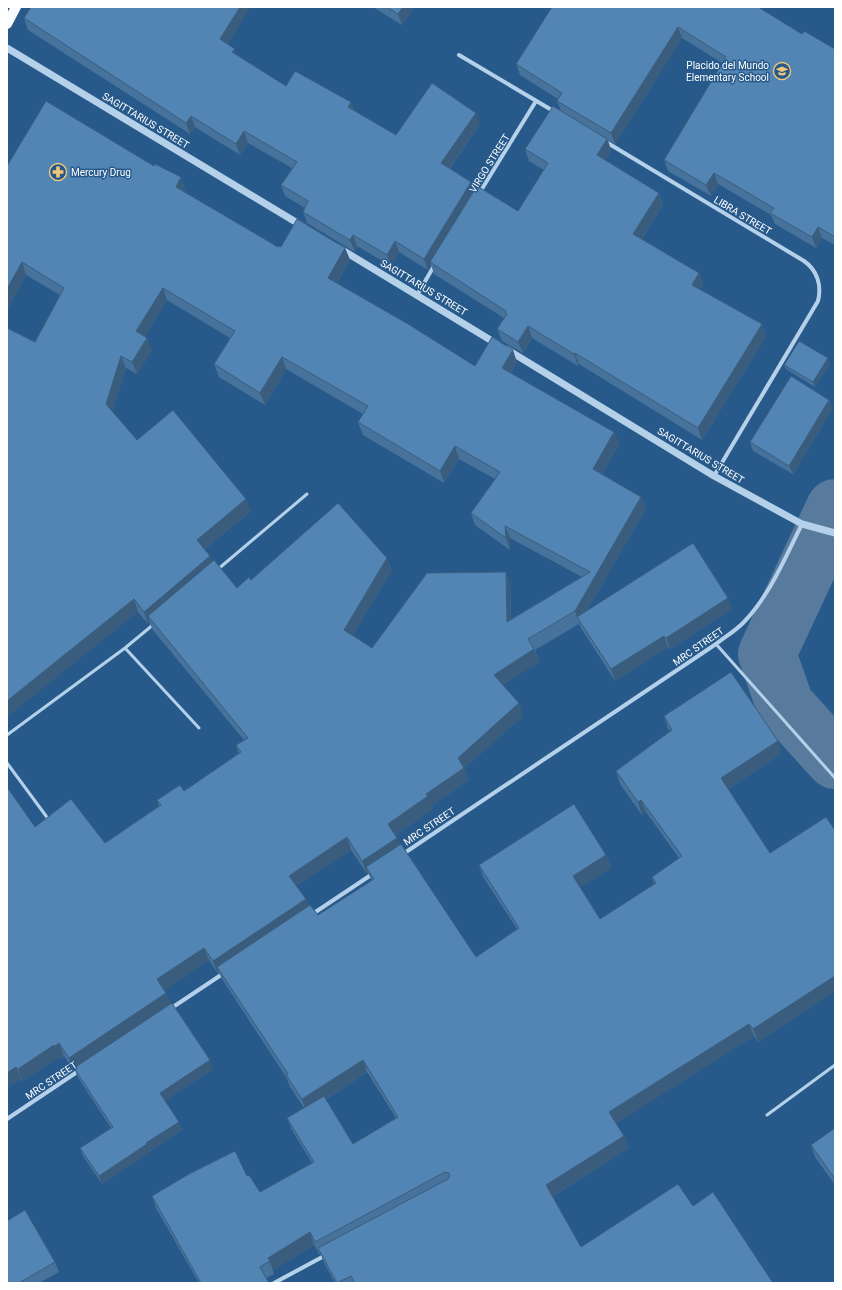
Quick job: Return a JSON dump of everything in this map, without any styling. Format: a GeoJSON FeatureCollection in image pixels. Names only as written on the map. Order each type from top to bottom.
{"type":"FeatureCollection","features":[{"type":"Feature","properties":{"kind":"main road"},"geometry":{"type":"LineString","coordinates":[[7,24],[16,7]]}},
{"type":"Feature","properties":{"kind":"street","name":"SAGITTARIUS STREET"},"geometry":{"type":"LineString","coordinates":[[7,48],[308,229]]}},
{"type":"Feature","properties":{"kind":"street"},"geometry":{"type":"LineString","coordinates":[[459,55],[557,113]]}},
{"type":"Feature","properties":{"kind":"street","name":"VIRGO STREET"},"geometry":{"type":"LineString","coordinates":[[479,194],[536,101]]}},
{"type":"Feature","properties":{"kind":"street","name":"LIBRA STREET"},"geometry":{"type":"LineString","coordinates":[[605,142],[810,265],[820,287],[818,301],[714,476]]}},
{"type":"Feature","properties":{"kind":"street","name":"SAGITTARIUS STREET"},"geometry":{"type":"LineString","coordinates":[[335,245],[714,476],[802,524],[835,533]]}},
{"type":"Feature","properties":{"kind":"street"},"geometry":{"type":"LineString","coordinates":[[417,295],[438,261]]}},
{"type":"Feature","properties":{"kind":"street","name":"MRC STREET"},"geometry":{"type":"LineString","coordinates":[[398,857],[716,644],[742,624],[764,596],[782,566],[802,524]]}},
{"type":"Feature","properties":{"kind":"street"},"geometry":{"type":"LineString","coordinates":[[305,919],[378,870]]}},
{"type":"Feature","properties":{"kind":"street"},"geometry":{"type":"LineString","coordinates":[[166,1012],[226,972]]}},
{"type":"Feature","properties":{"kind":"street","name":"MRC STREET"},"geometry":{"type":"LineString","coordinates":[[7,1119],[86,1066]]}},
{"type":"Feature","properties":{"kind":"street"},"geometry":{"type":"LineString","coordinates":[[274,1283],[329,1254]]}},
{"type":"Feature","properties":{"kind":"lane"},"geometry":{"type":"LineString","coordinates":[[216,571],[307,494]]}},
{"type":"Feature","properties":{"kind":"lane"},"geometry":{"type":"LineString","coordinates":[[7,735],[125,648],[155,622]]}},
{"type":"Feature","properties":{"kind":"lane"},"geometry":{"type":"LineString","coordinates":[[716,644],[835,778]]}},
{"type":"Feature","properties":{"kind":"lane"},"geometry":{"type":"LineString","coordinates":[[125,648],[199,728]]}},
{"type":"Feature","properties":{"kind":"lane"},"geometry":{"type":"LineString","coordinates":[[7,763],[52,823]]}},
{"type":"Feature","properties":{"kind":"lane"},"geometry":{"type":"LineString","coordinates":[[766,1115],[835,1066]]}},
{"type":"Feature","properties":{"kind":"building"},"geometry":{"type":"Polygon","coordinates":[[[31,7],[240,7],[220,39],[235,49],[232,52],[286,86],[295,71],[351,102],[348,107],[396,135],[432,83],[476,113],[441,163],[471,182],[424,259],[395,241],[387,255],[353,235],[350,240],[303,212],[308,201],[281,185],[297,162],[244,131],[236,144],[191,116],[186,123],[24,18],[31,7]]]}},
{"type":"Feature","properties":{"kind":"building"},"geometry":{"type":"Polygon","coordinates":[[[387,7],[403,7],[398,14],[387,7]]]}},
{"type":"Feature","properties":{"kind":"building"},"geometry":{"type":"Polygon","coordinates":[[[552,7],[758,7],[802,34],[804,31],[835,49],[835,237],[818,227],[812,237],[770,213],[774,208],[714,173],[706,185],[664,160],[726,57],[678,27],[611,133],[557,101],[562,93],[516,64],[552,7]]]}},
{"type":"Feature","properties":{"kind":"building"},"geometry":{"type":"Polygon","coordinates":[[[46,101],[154,166],[155,164],[181,177],[176,187],[278,247],[281,247],[297,219],[345,248],[328,278],[408,324],[475,366],[492,337],[513,350],[502,368],[614,432],[593,469],[641,497],[575,611],[528,639],[534,649],[494,675],[519,703],[458,758],[464,768],[426,794],[428,796],[388,824],[397,838],[362,861],[347,837],[289,876],[306,899],[213,961],[204,948],[157,979],[166,993],[69,1058],[59,1043],[18,1069],[16,1067],[7,1073],[7,787],[35,827],[71,799],[105,843],[161,805],[157,800],[180,785],[184,791],[241,752],[236,745],[248,738],[148,616],[214,560],[237,588],[249,577],[251,580],[338,503],[387,558],[344,630],[372,648],[427,573],[506,572],[507,622],[590,572],[505,526],[506,538],[471,513],[500,472],[455,446],[440,471],[358,422],[368,406],[282,357],[260,393],[214,364],[235,331],[163,288],[136,331],[147,338],[132,362],[121,356],[106,404],[137,440],[173,410],[246,499],[197,540],[210,556],[144,612],[134,599],[7,701],[7,328],[35,342],[64,288],[22,262],[7,289],[7,166],[46,101]]]}},
{"type":"Feature","properties":{"kind":"building"},"geometry":{"type":"Polygon","coordinates":[[[553,106],[607,139],[597,155],[659,193],[633,234],[699,273],[692,285],[762,324],[698,428],[528,326],[518,342],[497,329],[507,314],[505,313],[506,311],[430,262],[477,186],[518,211],[548,163],[525,149],[553,106]]]}},
{"type":"Feature","properties":{"kind":"building"},"geometry":{"type":"Polygon","coordinates":[[[799,341],[828,358],[813,382],[784,365],[799,341]]]}},
{"type":"Feature","properties":{"kind":"building"},"geometry":{"type":"Polygon","coordinates":[[[791,376],[829,400],[789,466],[750,442],[791,376]]]}},
{"type":"Feature","properties":{"kind":"building"},"geometry":{"type":"Polygon","coordinates":[[[693,543],[728,598],[666,638],[664,636],[611,669],[577,617],[693,543]]]}},
{"type":"Feature","properties":{"kind":"building"},"geometry":{"type":"Polygon","coordinates":[[[731,672],[778,741],[721,778],[770,853],[826,817],[835,830],[835,976],[753,1029],[749,1024],[609,1112],[624,1136],[546,1185],[581,1247],[678,1184],[693,1206],[713,1192],[773,1283],[355,1283],[351,1276],[337,1283],[318,1248],[448,1179],[450,1176],[449,1173],[445,1172],[315,1242],[310,1232],[268,1258],[270,1261],[260,1267],[269,1283],[201,1283],[152,1196],[189,1174],[235,1151],[247,1176],[249,1175],[260,1192],[314,1162],[287,1118],[324,1096],[353,1144],[398,1117],[363,1060],[302,1099],[286,1075],[288,1074],[217,967],[310,905],[318,915],[374,879],[366,867],[401,844],[476,957],[519,928],[479,865],[574,804],[606,855],[573,876],[600,919],[656,883],[652,877],[682,856],[641,800],[638,802],[616,771],[672,730],[664,716],[731,672]]]}},
{"type":"Feature","properties":{"kind":"building"},"geometry":{"type":"Polygon","coordinates":[[[172,1003],[210,1060],[160,1093],[179,1122],[99,1176],[80,1148],[113,1127],[74,1068],[172,1003]]]}},
{"type":"Feature","properties":{"kind":"building"},"geometry":{"type":"Polygon","coordinates":[[[835,1128],[835,1179],[811,1145],[835,1128]]]}},
{"type":"Feature","properties":{"kind":"building"},"geometry":{"type":"Polygon","coordinates":[[[25,1210],[55,1262],[19,1283],[7,1283],[7,1221],[25,1210]]]}},
{"type":"Feature","properties":{"kind":"waterway"},"geometry":{"type":"LineString","coordinates":[[835,508],[767,654],[785,705],[835,760]]}},
{"type":"Feature","properties":{"kind":"place","name":"Placido del Mundo Elementary School"},"geometry":{"type":"Point","coordinates":[782,71]}},
{"type":"Feature","properties":{"kind":"place","name":"Mercury Drug"},"geometry":{"type":"Point","coordinates":[58,172]}}]}
